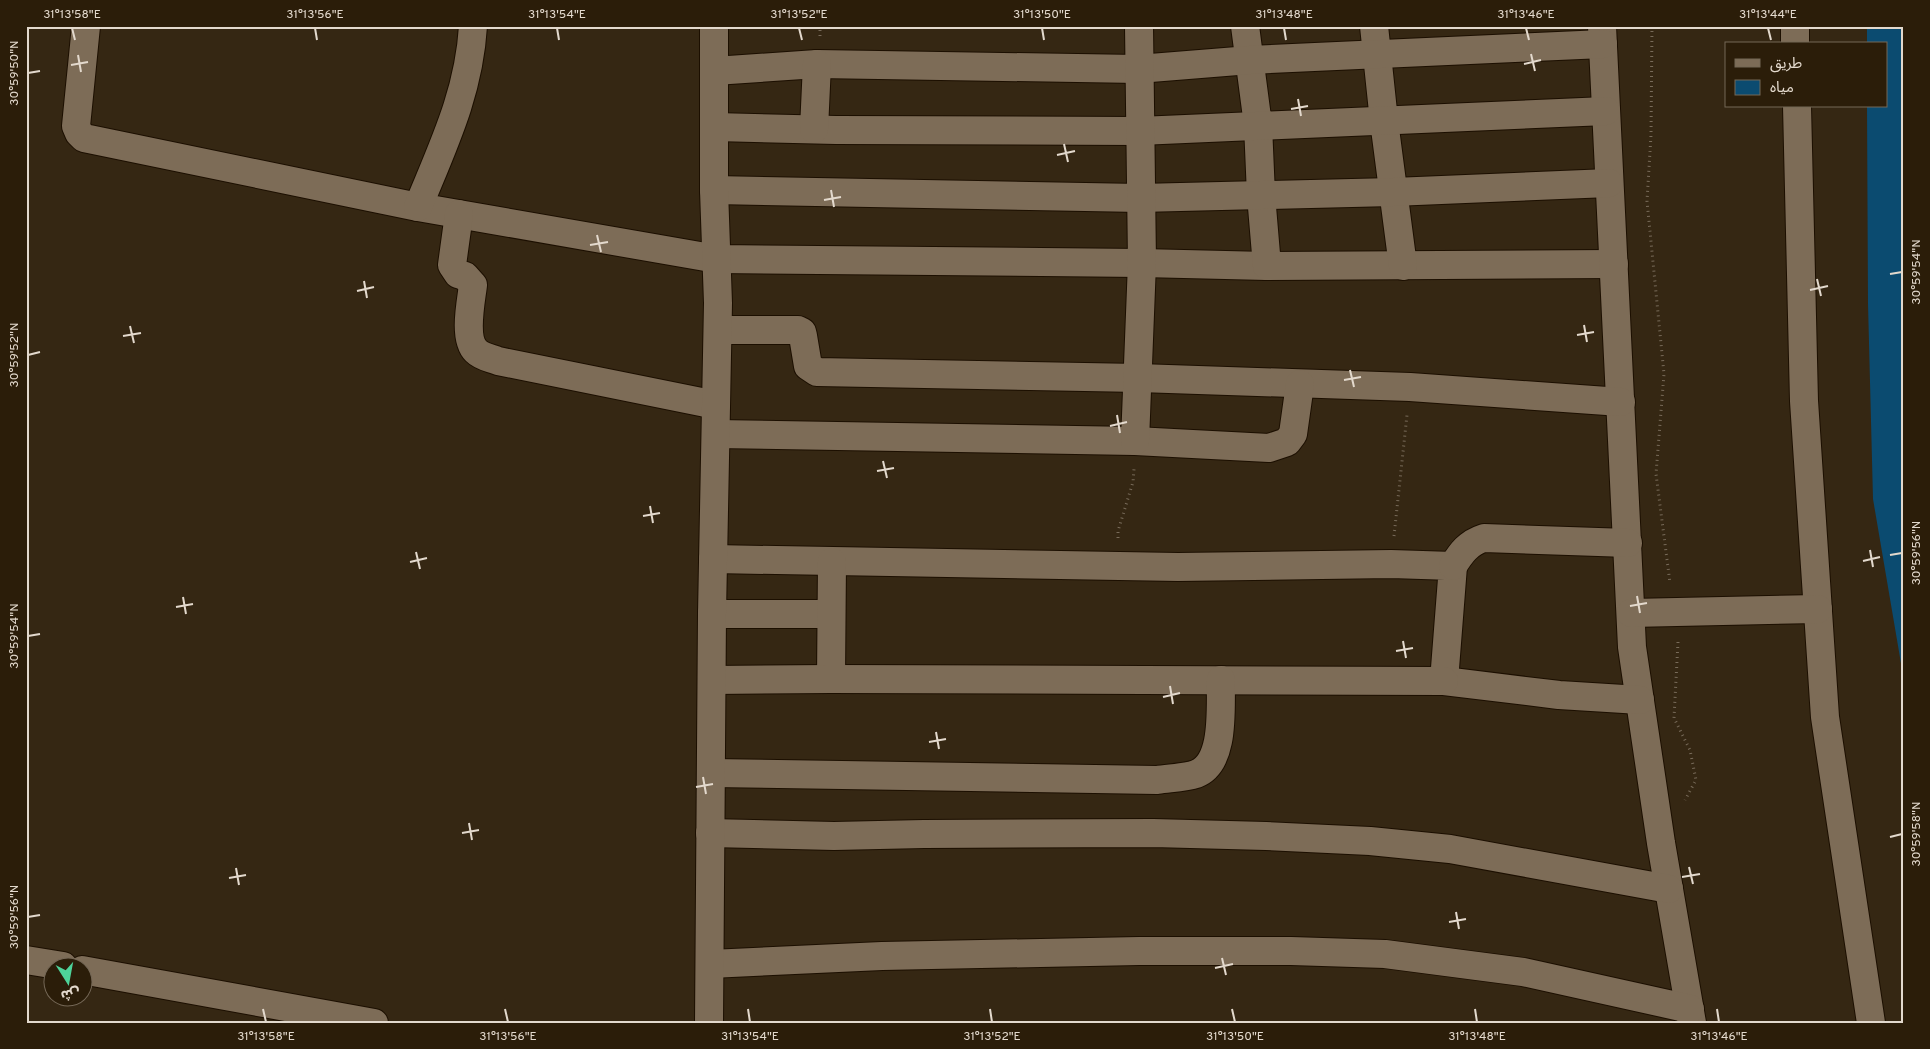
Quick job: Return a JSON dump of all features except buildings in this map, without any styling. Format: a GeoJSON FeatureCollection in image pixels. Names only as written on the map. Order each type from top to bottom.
{"type":"FeatureCollection","features":[{"type":"Feature","properties":{"kind":"street"},"geometry":{"type":"LineString","coordinates":[[86,26],[76,126],[84,138],[418,207],[717,260],[1142,263],[1267,266],[1614,264]]}},
{"type":"Feature","properties":{"kind":"street"},"geometry":{"type":"LineString","coordinates":[[418,207],[455,116],[464,87],[470,55],[472,26]]}},
{"type":"Feature","properties":{"kind":"street"},"geometry":{"type":"LineString","coordinates":[[709,1023],[712,614],[718,330],[714,190],[714,26]]}},
{"type":"Feature","properties":{"kind":"street"},"geometry":{"type":"LineString","coordinates":[[1135,441],[1139,378],[1142,263],[1138,26]]}},
{"type":"Feature","properties":{"kind":"street"},"geometry":{"type":"LineString","coordinates":[[1245,26],[1258,125],[1267,266]]}},
{"type":"Feature","properties":{"kind":"street"},"geometry":{"type":"LineString","coordinates":[[1795,26],[1795,42]]}},
{"type":"Feature","properties":{"kind":"street"},"geometry":{"type":"LineString","coordinates":[[710,964],[882,956],[1139,951],[1292,951],[1385,954],[1523,972],[1691,1016],[1668,889],[1632,647],[1603,35],[1375,40],[1250,60],[1138,69],[817,64],[714,72]]}},
{"type":"Feature","properties":{"kind":"street"},"geometry":{"type":"LineString","coordinates":[[1375,40],[1403,266]]}},
{"type":"Feature","properties":{"kind":"street"},"geometry":{"type":"LineString","coordinates":[[814,129],[817,64]]}},
{"type":"Feature","properties":{"kind":"street"},"geometry":{"type":"LineString","coordinates":[[1796,108],[1804,402],[1825,717],[1871,1023]]}},
{"type":"Feature","properties":{"kind":"street"},"geometry":{"type":"LineString","coordinates":[[715,126],[814,129],[1139,131],[1606,111]]}},
{"type":"Feature","properties":{"kind":"street"},"geometry":{"type":"LineString","coordinates":[[714,190],[1140,198],[1393,192],[1609,183]]}},
{"type":"Feature","properties":{"kind":"street"},"geometry":{"type":"LineString","coordinates":[[459,214],[452,265],[458,274],[465,276],[473,285],[469,335],[476,351],[498,361],[716,405]]}},
{"type":"Feature","properties":{"kind":"street"},"geometry":{"type":"LineString","coordinates":[[718,330],[798,330],[804,336],[808,366],[818,372],[1139,378],[1410,387],[1621,402]]}},
{"type":"Feature","properties":{"kind":"street"},"geometry":{"type":"LineString","coordinates":[[716,434],[1135,441],[1269,448],[1277,447],[1287,442],[1293,434],[1300,384]]}},
{"type":"Feature","properties":{"kind":"street"},"geometry":{"type":"LineString","coordinates":[[1444,681],[1453,566],[1461,553],[1470,544],[1484,538],[1628,543]]}},
{"type":"Feature","properties":{"kind":"street"},"geometry":{"type":"LineString","coordinates":[[713,559],[1178,567],[1391,564],[1453,566]]}},
{"type":"Feature","properties":{"kind":"street"},"geometry":{"type":"LineString","coordinates":[[831,679],[830,614],[832,562]]}},
{"type":"Feature","properties":{"kind":"street"},"geometry":{"type":"LineString","coordinates":[[1631,613],[1818,609]]}},
{"type":"Feature","properties":{"kind":"street"},"geometry":{"type":"LineString","coordinates":[[712,614],[830,614]]}},
{"type":"Feature","properties":{"kind":"street"},"geometry":{"type":"LineString","coordinates":[[712,680],[1444,681],[1559,695],[1640,700]]}},
{"type":"Feature","properties":{"kind":"street"},"geometry":{"type":"LineString","coordinates":[[712,773],[1157,780],[1181,777],[1197,774],[1210,762],[1218,745],[1221,680]]}},
{"type":"Feature","properties":{"kind":"street"},"geometry":{"type":"LineString","coordinates":[[710,833],[834,836],[1153,833],[1370,841],[1450,849],[1668,889]]}},
{"type":"Feature","properties":{"kind":"street"},"geometry":{"type":"LineString","coordinates":[[26,960],[42,963]]}},
{"type":"Feature","properties":{"kind":"street"},"geometry":{"type":"LineString","coordinates":[[92,972],[374,1023]]}},
{"type":"Feature","properties":{"kind":"path"},"geometry":{"type":"LineString","coordinates":[[1652,26],[1651,136],[1647,201],[1664,374],[1656,474],[1679,646],[1674,718],[1690,750],[1696,780],[1683,804]]}},
{"type":"Feature","properties":{"kind":"path"},"geometry":{"type":"LineString","coordinates":[[1391,564],[1410,387]]}},
{"type":"Feature","properties":{"kind":"path"},"geometry":{"type":"LineString","coordinates":[[1120,565],[1118,531],[1133,482],[1135,441]]}},
{"type":"Feature","properties":{"kind":"water"},"geometry":{"type":"Polygon","coordinates":[[[1867,26],[1904,26],[1904,681],[1873,499],[1868,304],[1867,108],[1888,108],[1888,42],[1867,42],[1867,26]]]}}]}
